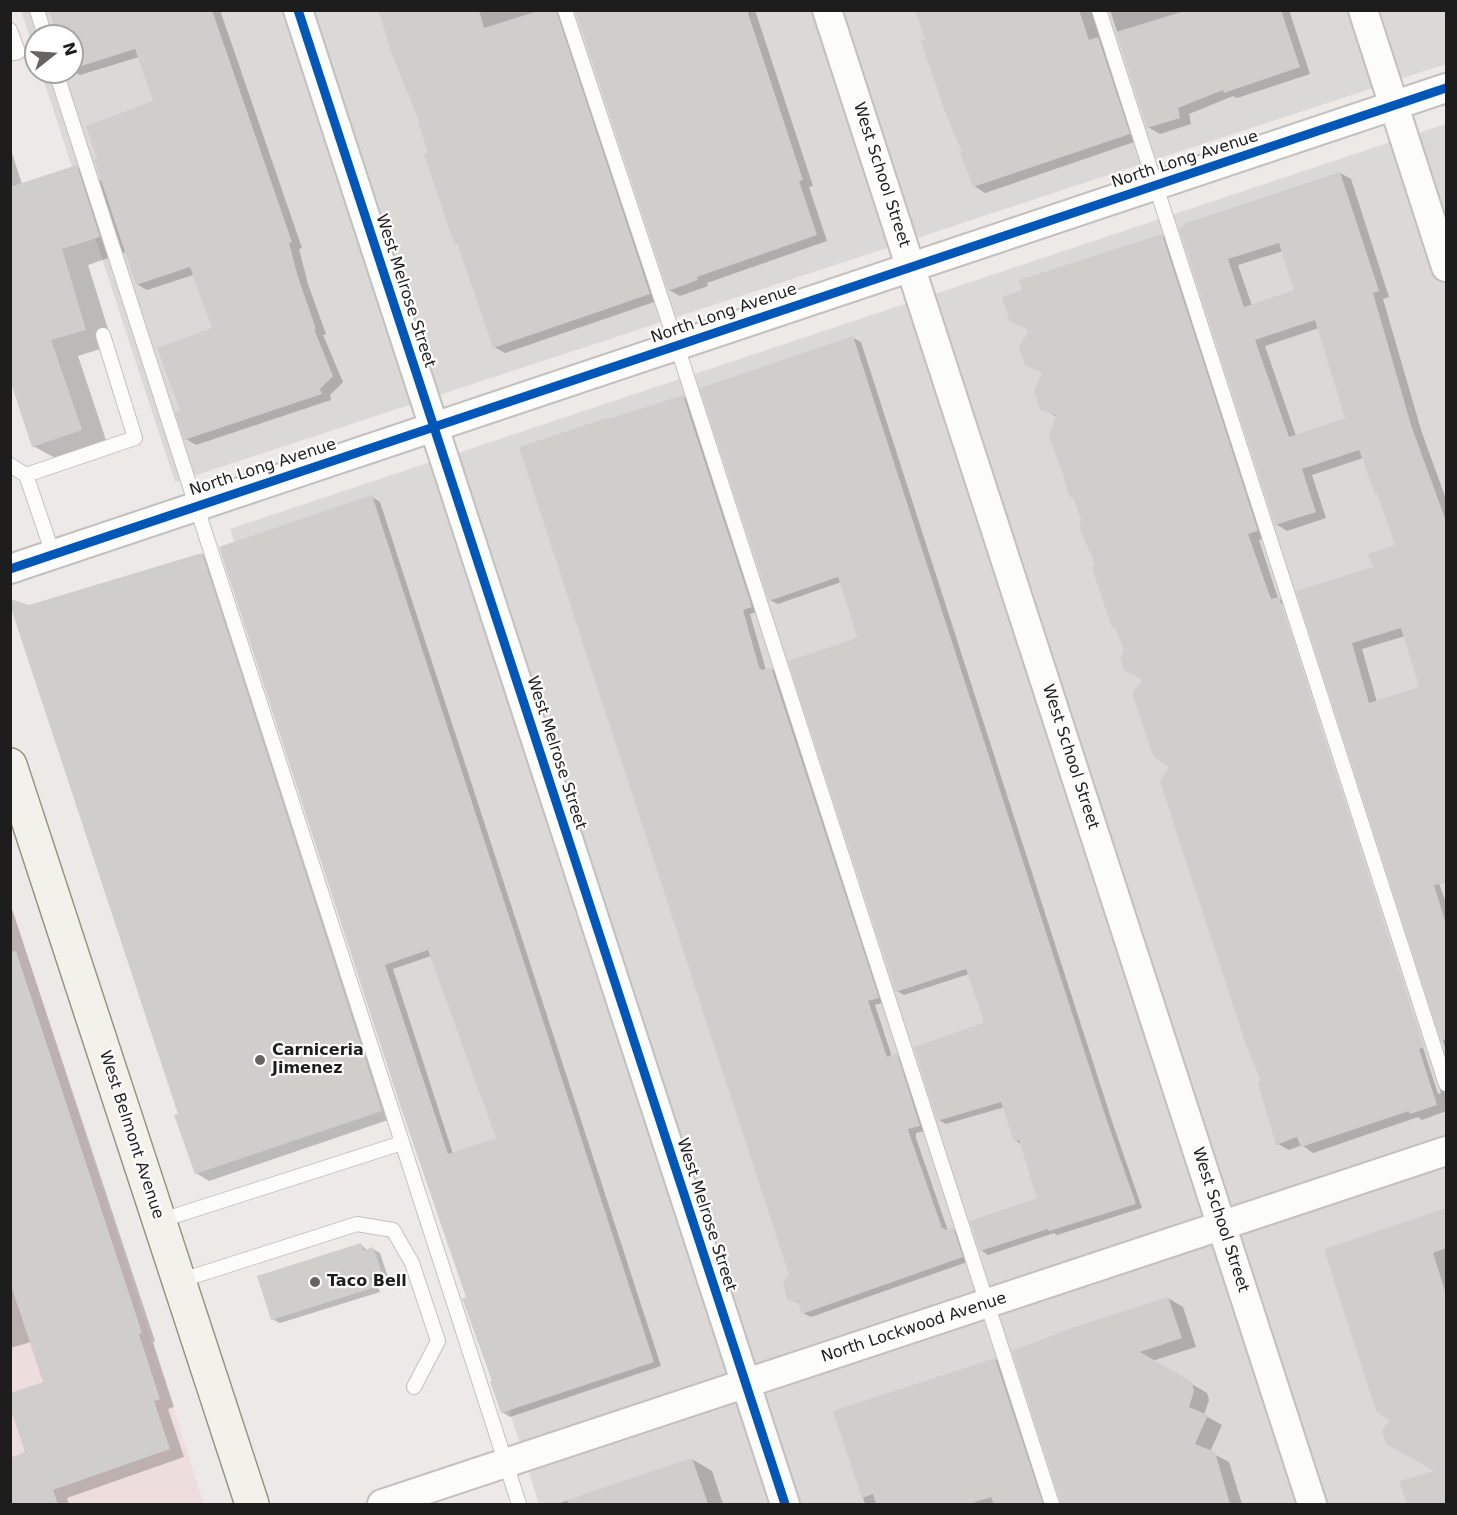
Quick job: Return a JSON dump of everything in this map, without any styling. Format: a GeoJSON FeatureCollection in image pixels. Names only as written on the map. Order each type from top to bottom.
{"type":"FeatureCollection","features":[{"type":"Feature","properties":{"kind":"main road","name":"West Belmont Avenue"},"geometry":{"type":"LineString","coordinates":[[10,765],[252,1504]]}},
{"type":"Feature","properties":{"kind":"street","name":"West Melrose Street"},"geometry":{"type":"LineString","coordinates":[[298,10],[785,1504]]}},
{"type":"Feature","properties":{"kind":"street","name":"West School Street"},"geometry":{"type":"LineString","coordinates":[[827,10],[1312,1504]]}},
{"type":"Feature","properties":{"kind":"street"},"geometry":{"type":"LineString","coordinates":[[1363,10],[1446,267]]}},
{"type":"Feature","properties":{"kind":"street","name":"North Long Avenue"},"geometry":{"type":"LineString","coordinates":[[10,569],[1446,88]]}},
{"type":"Feature","properties":{"kind":"street","name":"North Lockwood Avenue"},"geometry":{"type":"LineString","coordinates":[[382,1504],[1446,1151]]}},
{"type":"Feature","properties":{"kind":"lane"},"geometry":{"type":"LineString","coordinates":[[565,10],[677,346],[1052,1504]]}},
{"type":"Feature","properties":{"kind":"lane"},"geometry":{"type":"LineString","coordinates":[[1099,10],[1446,1084]]}},
{"type":"Feature","properties":{"kind":"lane"},"geometry":{"type":"LineString","coordinates":[[10,30],[18,52],[10,54]]}},
{"type":"Feature","properties":{"kind":"lane"},"geometry":{"type":"LineString","coordinates":[[60,84],[519,1504]]}},
{"type":"Feature","properties":{"kind":"lane"},"geometry":{"type":"LineString","coordinates":[[26,476],[135,438],[103,335]]}},
{"type":"Feature","properties":{"kind":"lane"},"geometry":{"type":"LineString","coordinates":[[10,465],[26,476],[54,554]]}},
{"type":"Feature","properties":{"kind":"lane"},"geometry":{"type":"LineString","coordinates":[[159,1221],[402,1143]]}},
{"type":"Feature","properties":{"kind":"lane"},"geometry":{"type":"LineString","coordinates":[[179,1281],[357,1224],[393,1230],[412,1263],[438,1341],[414,1387]]}},
{"type":"Feature","properties":{"kind":"shaded area"},"geometry":{"type":"Polygon","coordinates":[[[1446,10],[1446,64],[175,482],[45,84],[84,84],[84,24],[25,24],[21,11],[1446,10]]]}},
{"type":"Feature","properties":{"kind":"shaded area"},"geometry":{"type":"Polygon","coordinates":[[[1446,124],[1446,222],[1418,133],[1446,124]]]}},
{"type":"Feature","properties":{"kind":"shaded area"},"geometry":{"type":"Polygon","coordinates":[[[1418,133],[1446,222],[1446,1504],[539,1504],[230,529],[1418,133]]]}},
{"type":"Feature","properties":{"kind":"shaded area"},"geometry":{"type":"Polygon","coordinates":[[[11,904],[204,1504],[11,1504],[11,904]]]}},
{"type":"Feature","properties":{"kind":"building"},"geometry":{"type":"Polygon","coordinates":[[[49,10],[212,10],[292,242],[289,243],[316,329],[314,329],[333,376],[320,389],[322,394],[184,440],[175,412],[180,410],[157,348],[212,328],[190,267],[136,285],[94,159],[97,158],[86,126],[153,101],[135,49],[84,65],[84,24],[53,24],[49,10]]]}},
{"type":"Feature","properties":{"kind":"building"},"geometry":{"type":"Polygon","coordinates":[[[378,10],[479,10],[484,28],[541,10],[556,10],[650,294],[493,348],[457,242],[454,243],[424,154],[428,153],[419,121],[392,54],[378,10]]]}},
{"type":"Feature","properties":{"kind":"building"},"geometry":{"type":"Polygon","coordinates":[[[575,10],[747,10],[803,180],[799,181],[817,235],[697,277],[698,280],[668,291],[575,10]]]}},
{"type":"Feature","properties":{"kind":"building"},"geometry":{"type":"Polygon","coordinates":[[[915,10],[1079,10],[1089,40],[1098,37],[1130,134],[973,187],[921,41],[925,39],[915,10]]]}},
{"type":"Feature","properties":{"kind":"building"},"geometry":{"type":"Polygon","coordinates":[[[1188,10],[1281,10],[1300,67],[1224,93],[1223,90],[1178,108],[1180,118],[1147,128],[1116,32],[1188,10]]]}},
{"type":"Feature","properties":{"kind":"building"},"geometry":{"type":"Polygon","coordinates":[[[77,165],[100,237],[62,249],[86,330],[51,340],[82,430],[32,447],[10,380],[10,187],[77,165]]]}},
{"type":"Feature","properties":{"kind":"building"},"geometry":{"type":"Polygon","coordinates":[[[1340,172],[1379,291],[1373,293],[1411,425],[1446,521],[1446,883],[1434,885],[1446,924],[1446,1039],[1441,1041],[1296,591],[1373,567],[1368,554],[1395,545],[1359,450],[1302,469],[1316,512],[1275,525],[1179,228],[1184,227],[1183,224],[1340,172]],[[1279,243],[1228,259],[1244,307],[1294,290],[1279,243]],[[1315,320],[1255,340],[1289,437],[1345,418],[1315,320]],[[1401,628],[1352,643],[1369,703],[1419,687],[1401,628]]]}},
{"type":"Feature","properties":{"kind":"building"},"geometry":{"type":"Polygon","coordinates":[[[1162,234],[1258,531],[1248,534],[1271,599],[1279,597],[1424,1047],[1419,1049],[1437,1105],[1410,1114],[1409,1111],[1301,1147],[1297,1137],[1276,1145],[1258,1083],[1261,1081],[1245,1042],[1160,781],[1169,767],[1153,756],[1132,693],[1142,680],[1124,670],[1120,658],[1124,651],[1116,629],[1111,625],[1092,568],[1095,564],[1079,527],[1081,520],[1074,499],[1069,496],[1049,436],[1056,415],[1040,410],[1034,390],[1043,372],[1025,366],[1019,347],[1029,329],[1010,322],[1002,297],[1022,290],[1019,280],[1162,234]]]}},
{"type":"Feature","properties":{"kind":"building"},"geometry":{"type":"Polygon","coordinates":[[[853,336],[1106,1118],[1136,1204],[980,1251],[970,1221],[1037,1198],[1019,1140],[1014,1142],[1001,1102],[937,1121],[914,1047],[983,1023],[983,1018],[966,969],[896,992],[788,661],[857,638],[847,604],[838,577],[769,601],[700,388],[853,336]]]}},
{"type":"Feature","properties":{"kind":"building"},"geometry":{"type":"Polygon","coordinates":[[[683,395],[752,607],[743,610],[759,667],[762,670],[771,667],[879,998],[868,1001],[887,1057],[897,1053],[920,1126],[908,1129],[909,1133],[942,1228],[945,1230],[953,1227],[963,1257],[802,1314],[798,1302],[787,1300],[783,1282],[789,1275],[519,447],[683,395]]]}},
{"type":"Feature","properties":{"kind":"building"},"geometry":{"type":"Polygon","coordinates":[[[372,495],[654,1362],[501,1413],[462,1298],[466,1297],[400,1105],[219,547],[372,495]],[[428,950],[385,965],[448,1154],[496,1138],[428,950]]]}},
{"type":"Feature","properties":{"kind":"building"},"geometry":{"type":"Polygon","coordinates":[[[202,553],[382,1111],[195,1174],[174,1115],[178,1114],[10,605],[10,599],[29,605],[202,553]]]}},
{"type":"Feature","properties":{"kind":"building"},"geometry":{"type":"Polygon","coordinates":[[[16,951],[142,1333],[139,1334],[160,1399],[154,1401],[170,1449],[53,1490],[58,1504],[10,1504],[10,1458],[25,1452],[10,1407],[10,1393],[43,1382],[10,1282],[10,952],[16,951]]]}},
{"type":"Feature","properties":{"kind":"building"},"geometry":{"type":"Polygon","coordinates":[[[1446,1208],[1446,1248],[1433,1253],[1446,1294],[1446,1504],[1407,1504],[1399,1481],[1434,1471],[1386,1444],[1382,1431],[1389,1421],[1376,1411],[1324,1249],[1446,1208]]]}},
{"type":"Feature","properties":{"kind":"building","name":"Taco Bell"},"geometry":{"type":"Polygon","coordinates":[[[361,1243],[363,1251],[373,1247],[382,1273],[370,1277],[373,1288],[271,1320],[257,1276],[361,1243]]]}},
{"type":"Feature","properties":{"kind":"building"},"geometry":{"type":"Polygon","coordinates":[[[1168,1297],[1182,1338],[1140,1352],[1192,1382],[1194,1391],[1189,1407],[1208,1415],[1195,1444],[1215,1452],[1230,1504],[1061,1504],[1012,1351],[1072,1328],[1168,1297]]]}},
{"type":"Feature","properties":{"kind":"building"},"geometry":{"type":"Polygon","coordinates":[[[995,1358],[1043,1504],[994,1504],[991,1497],[969,1504],[876,1504],[873,1494],[862,1498],[833,1411],[995,1358]]]}},
{"type":"Feature","properties":{"kind":"building"},"geometry":{"type":"Polygon","coordinates":[[[692,1458],[708,1504],[568,1504],[567,1500],[692,1458]]]}},
{"type":"Feature","properties":{"kind":"cycle path"},"geometry":{"type":"LineString","coordinates":[[298,10],[785,1504]]}},
{"type":"Feature","properties":{"kind":"cycle path"},"geometry":{"type":"LineString","coordinates":[[10,569],[1446,88]]}},
{"type":"Feature","properties":{"kind":"place","name":"Carniceria Jimenez"},"geometry":{"type":"Point","coordinates":[260,1060]}},
{"type":"Feature","properties":{"kind":"place","name":"Taco Bell"},"geometry":{"type":"Point","coordinates":[315,1282]}}]}
